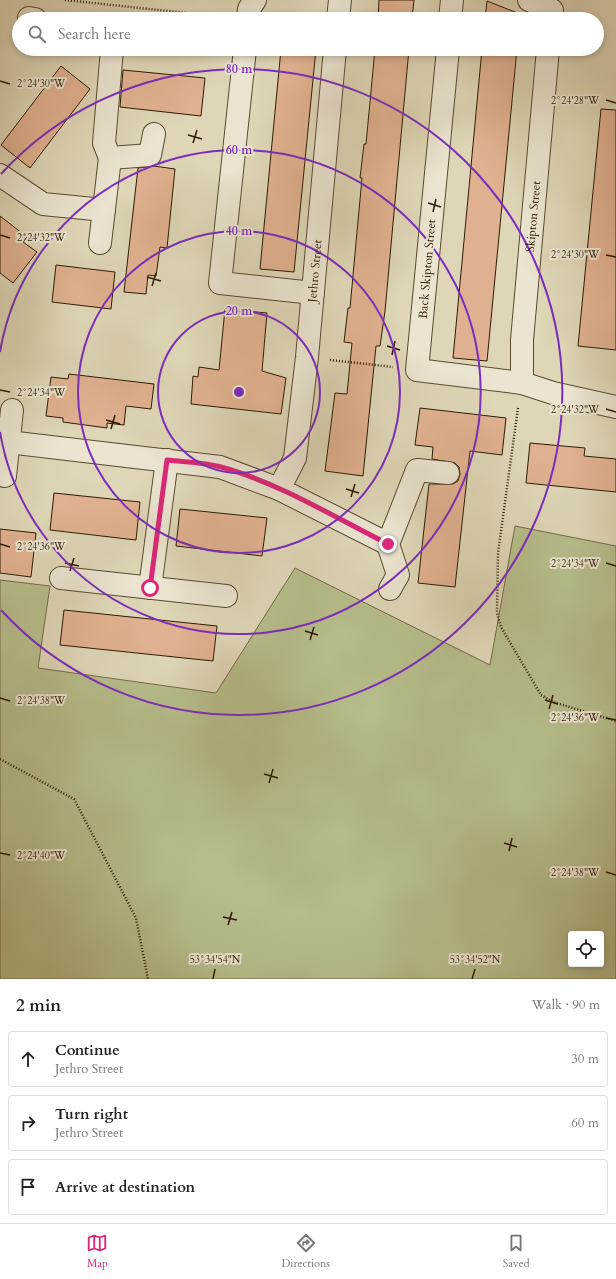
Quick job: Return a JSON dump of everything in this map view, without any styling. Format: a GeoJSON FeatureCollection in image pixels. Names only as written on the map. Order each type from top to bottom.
{"type":"FeatureCollection","features":[{"type":"Feature","properties":{"kind":"street"},"geometry":{"type":"LineString","coordinates":[[246,12],[255,0]]}},
{"type":"Feature","properties":{"kind":"street"},"geometry":{"type":"LineString","coordinates":[[339,12],[340,0]]}},
{"type":"Feature","properties":{"kind":"street"},"geometry":{"type":"LineString","coordinates":[[451,12],[452,0]]}},
{"type":"Feature","properties":{"kind":"street"},"geometry":{"type":"LineString","coordinates":[[530,0],[555,10]]}},
{"type":"Feature","properties":{"kind":"street"},"geometry":{"type":"LineString","coordinates":[[100,243],[110,158],[104,143],[111,56]]}},
{"type":"Feature","properties":{"kind":"street"},"geometry":{"type":"LineString","coordinates":[[244,56],[220,283],[313,293]]}},
{"type":"Feature","properties":{"kind":"street","name":"Jethro Street"},"geometry":{"type":"LineString","coordinates":[[279,489],[295,458],[307,357],[334,56]]}},
{"type":"Feature","properties":{"kind":"street","name":"Back Skipton Street"},"geometry":{"type":"LineString","coordinates":[[417,370],[447,56]]}},
{"type":"Feature","properties":{"kind":"street","name":"Skipton Street"},"geometry":{"type":"LineString","coordinates":[[522,384],[522,340],[547,56]]}},
{"type":"Feature","properties":{"kind":"street"},"geometry":{"type":"LineString","coordinates":[[110,158],[150,155],[154,134]]}},
{"type":"Feature","properties":{"kind":"street"},"geometry":{"type":"LineString","coordinates":[[0,175],[43,204],[104,210]]}},
{"type":"Feature","properties":{"kind":"street"},"geometry":{"type":"LineString","coordinates":[[417,370],[522,384],[553,393],[616,407]]}},
{"type":"Feature","properties":{"kind":"street"},"geometry":{"type":"LineString","coordinates":[[5,476],[12,410]]}},
{"type":"Feature","properties":{"kind":"street"},"geometry":{"type":"LineString","coordinates":[[8,442],[220,467],[279,489],[388,544]]}},
{"type":"Feature","properties":{"kind":"street"},"geometry":{"type":"LineString","coordinates":[[150,588],[167,460]]}},
{"type":"Feature","properties":{"kind":"street"},"geometry":{"type":"LineString","coordinates":[[390,589],[398,575],[388,544],[417,470],[448,473]]}},
{"type":"Feature","properties":{"kind":"street"},"geometry":{"type":"LineString","coordinates":[[61,578],[226,596]]}},
{"type":"Feature","properties":{"kind":"path"},"geometry":{"type":"LineString","coordinates":[[65,0],[182,12]]}},
{"type":"Feature","properties":{"kind":"path"},"geometry":{"type":"LineString","coordinates":[[307,357],[417,370]]}},
{"type":"Feature","properties":{"kind":"path"},"geometry":{"type":"LineString","coordinates":[[522,384],[498,553],[497,613],[501,627],[541,695],[553,702],[616,720]]}},
{"type":"Feature","properties":{"kind":"path"},"geometry":{"type":"LineString","coordinates":[[0,759],[74,799],[136,918],[148,979]]}},
{"type":"Feature","properties":{"kind":"green space"},"geometry":{"type":"Polygon","coordinates":[[[515,526],[616,546],[616,979],[0,979],[0,580],[50,586],[38,668],[216,693],[295,568],[490,665],[515,526]]]}},
{"type":"Feature","properties":{"kind":"building"},"geometry":{"type":"Polygon","coordinates":[[[379,0],[414,0],[413,12],[378,12],[379,0]]]}},
{"type":"Feature","properties":{"kind":"building"},"geometry":{"type":"Polygon","coordinates":[[[487,1],[515,12],[486,12],[487,1]]]}},
{"type":"Feature","properties":{"kind":"building"},"geometry":{"type":"Polygon","coordinates":[[[280,56],[315,56],[294,272],[260,269],[280,56]]]}},
{"type":"Feature","properties":{"kind":"building"},"geometry":{"type":"Polygon","coordinates":[[[374,56],[408,56],[385,311],[380,346],[376,346],[363,476],[325,471],[335,393],[347,394],[352,343],[344,342],[348,308],[350,308],[362,178],[360,178],[364,144],[366,144],[374,56]]]}},
{"type":"Feature","properties":{"kind":"building"},"geometry":{"type":"Polygon","coordinates":[[[481,56],[516,56],[487,361],[453,358],[481,56]]]}},
{"type":"Feature","properties":{"kind":"building"},"geometry":{"type":"Polygon","coordinates":[[[61,66],[90,89],[30,168],[1,145],[61,66]]]}},
{"type":"Feature","properties":{"kind":"building"},"geometry":{"type":"Polygon","coordinates":[[[123,70],[205,78],[201,116],[120,107],[123,70]]]}},
{"type":"Feature","properties":{"kind":"building"},"geometry":{"type":"Polygon","coordinates":[[[601,109],[616,110],[616,350],[578,346],[601,109]]]}},
{"type":"Feature","properties":{"kind":"building"},"geometry":{"type":"Polygon","coordinates":[[[154,166],[175,169],[167,248],[160,247],[156,276],[148,275],[146,294],[124,292],[138,168],[154,166]]]}},
{"type":"Feature","properties":{"kind":"building"},"geometry":{"type":"Polygon","coordinates":[[[0,216],[27,237],[23,242],[37,252],[13,283],[0,273],[0,216]]]}},
{"type":"Feature","properties":{"kind":"building"},"geometry":{"type":"Polygon","coordinates":[[[56,265],[115,272],[111,309],[52,302],[56,265]]]}},
{"type":"Feature","properties":{"kind":"building"},"geometry":{"type":"Polygon","coordinates":[[[225,309],[267,313],[262,371],[286,378],[281,414],[191,404],[193,376],[198,377],[199,367],[219,370],[225,309]]]}},
{"type":"Feature","properties":{"kind":"building"},"geometry":{"type":"Polygon","coordinates":[[[69,374],[154,384],[151,409],[126,406],[124,425],[107,423],[107,428],[63,422],[63,418],[46,416],[51,377],[68,379],[69,374]]]}},
{"type":"Feature","properties":{"kind":"building"},"geometry":{"type":"Polygon","coordinates":[[[420,408],[506,418],[502,455],[470,451],[455,587],[418,583],[429,484],[453,484],[458,481],[460,474],[459,467],[455,463],[432,459],[433,447],[415,445],[420,408]]]}},
{"type":"Feature","properties":{"kind":"building"},"geometry":{"type":"Polygon","coordinates":[[[530,443],[585,448],[584,456],[616,459],[616,492],[526,483],[530,443]]]}},
{"type":"Feature","properties":{"kind":"building"},"geometry":{"type":"Polygon","coordinates":[[[54,493],[140,502],[136,540],[50,530],[54,493]]]}},
{"type":"Feature","properties":{"kind":"building"},"geometry":{"type":"Polygon","coordinates":[[[180,509],[267,518],[262,556],[176,546],[180,509]]]}},
{"type":"Feature","properties":{"kind":"building"},"geometry":{"type":"Polygon","coordinates":[[[0,529],[36,533],[31,577],[0,573],[0,529]]]}},
{"type":"Feature","properties":{"kind":"building"},"geometry":{"type":"Polygon","coordinates":[[[64,610],[217,626],[213,661],[60,645],[64,610]]]}},
{"type":"Feature","properties":{"kind":"route"},"geometry":{"type":"LineString","coordinates":[[150,588],[167,460],[220,467],[238,473],[279,489],[388,544]]}}]}
